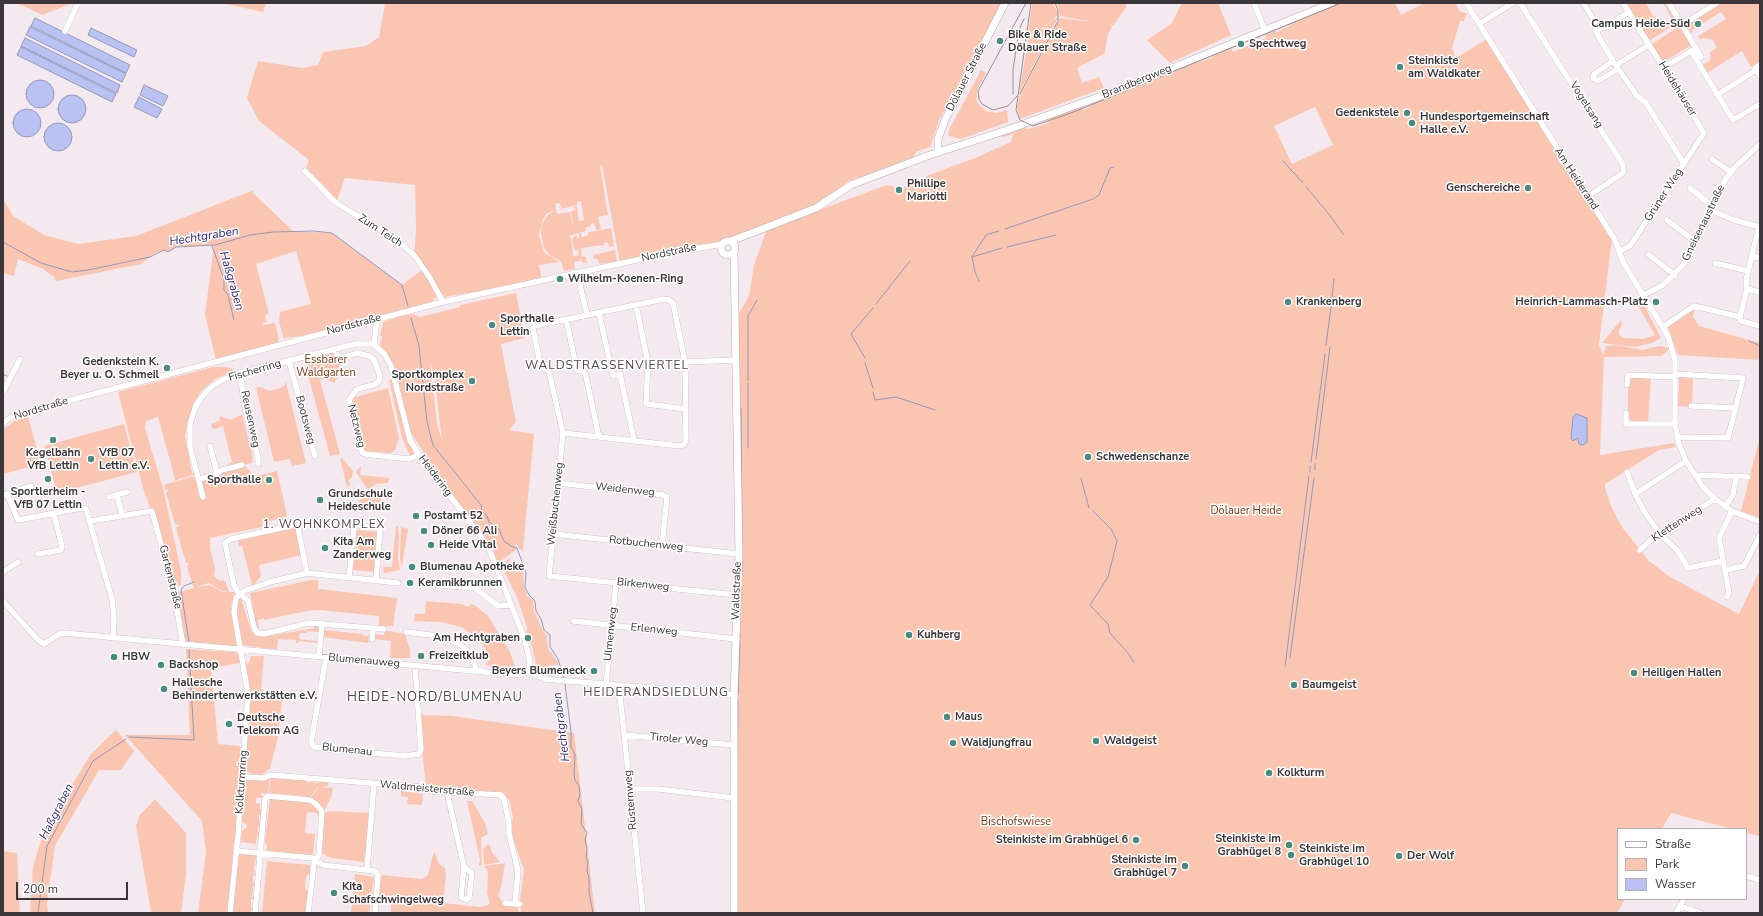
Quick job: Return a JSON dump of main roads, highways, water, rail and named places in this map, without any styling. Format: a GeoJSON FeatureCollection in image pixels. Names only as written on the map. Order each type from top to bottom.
{"type":"FeatureCollection","features":[{"type":"Feature","properties":{"kind":"main road","name":"Dölauer Straße"},"geometry":{"type":"LineString","coordinates":[[938,152],[938,139],[945,120],[1005,3]]}},
{"type":"Feature","properties":{"kind":"main road","name":"Brandbergweg"},"geometry":{"type":"LineString","coordinates":[[938,152],[1077,106],[1332,3]]}},
{"type":"Feature","properties":{"kind":"main road","name":"Nordstraße"},"geometry":{"type":"LineString","coordinates":[[732,248],[726,241],[722,246],[725,254],[732,248],[741,238],[816,208],[851,185],[938,152]]}},
{"type":"Feature","properties":{"kind":"main road","name":"Waldstraße"},"geometry":{"type":"LineString","coordinates":[[732,248],[735,269],[739,554],[734,695],[734,913]]}},
{"type":"Feature","properties":{"kind":"water"},"geometry":{"type":"Polygon","coordinates":[[[35,18],[130,65],[126,73],[31,26],[35,18]]]}},
{"type":"Feature","properties":{"kind":"water"},"geometry":{"type":"Polygon","coordinates":[[[30,27],[126,74],[122,82],[26,35],[30,27]]]}},
{"type":"Feature","properties":{"kind":"water"},"geometry":{"type":"Polygon","coordinates":[[[91,28],[137,50],[134,57],[88,35],[91,28]]]}},
{"type":"Feature","properties":{"kind":"water"},"geometry":{"type":"Polygon","coordinates":[[[25,38],[120,85],[117,93],[21,46],[25,38]]]}},
{"type":"Feature","properties":{"kind":"water"},"geometry":{"type":"Polygon","coordinates":[[[21,47],[116,94],[112,102],[17,55],[21,47]]]}},
{"type":"Feature","properties":{"kind":"water"},"geometry":{"type":"Polygon","coordinates":[[[40,80],[50,84],[54,94],[50,104],[40,108],[30,104],[26,94],[30,84],[40,80]]]}},
{"type":"Feature","properties":{"kind":"water"},"geometry":{"type":"Polygon","coordinates":[[[144,85],[168,96],[163,106],[140,95],[144,85]]]}},
{"type":"Feature","properties":{"kind":"water"},"geometry":{"type":"Polygon","coordinates":[[[72,95],[78,96],[82,99],[85,103],[85,115],[82,119],[78,122],[72,123],[66,122],[62,119],[59,115],[58,109],[59,103],[62,99],[66,96],[72,95]]]}},
{"type":"Feature","properties":{"kind":"water"},"geometry":{"type":"Polygon","coordinates":[[[139,97],[162,109],[157,118],[134,107],[139,97]]]}},
{"type":"Feature","properties":{"kind":"water"},"geometry":{"type":"Polygon","coordinates":[[[27,109],[33,110],[37,113],[40,117],[40,129],[37,133],[33,136],[27,137],[21,136],[17,133],[14,129],[13,123],[14,117],[17,113],[21,110],[27,109]]]}},
{"type":"Feature","properties":{"kind":"water"},"geometry":{"type":"Polygon","coordinates":[[[58,123],[68,127],[72,137],[68,147],[58,151],[48,147],[44,137],[48,127],[58,123]]]}},
{"type":"Feature","properties":{"kind":"water"},"geometry":{"type":"Polygon","coordinates":[[[1576,414],[1587,418],[1587,442],[1583,445],[1579,444],[1578,438],[1573,441],[1571,438],[1573,417],[1576,414]]]}},
{"type":"Feature","properties":{"kind":"waterway"},"geometry":{"type":"LineString","coordinates":[[1283,161],[1303,183]]}},
{"type":"Feature","properties":{"kind":"waterway"},"geometry":{"type":"LineString","coordinates":[[1005,229],[1093,199],[1099,195],[1110,168],[1114,167]]}},
{"type":"Feature","properties":{"kind":"waterway"},"geometry":{"type":"LineString","coordinates":[[1306,187],[1344,235]]}},
{"type":"Feature","properties":{"kind":"waterway","name":"Hechtgraben"},"geometry":{"type":"LineString","coordinates":[[3,242],[41,263],[72,272],[150,257],[164,250],[168,252],[176,247],[215,245],[250,235],[273,232],[314,231],[332,233],[402,285],[408,306]]}},
{"type":"Feature","properties":{"kind":"waterway"},"geometry":{"type":"LineString","coordinates":[[979,281],[975,272],[972,257],[986,235],[999,231]]}},
{"type":"Feature","properties":{"kind":"waterway"},"geometry":{"type":"LineString","coordinates":[[1007,247],[1056,235]]}},
{"type":"Feature","properties":{"kind":"waterway","name":"Haßgraben"},"geometry":{"type":"LineString","coordinates":[[212,246],[224,279],[224,290],[228,295],[234,320]]}},
{"type":"Feature","properties":{"kind":"waterway"},"geometry":{"type":"LineString","coordinates":[[972,257],[1002,248]]}},
{"type":"Feature","properties":{"kind":"waterway"},"geometry":{"type":"LineString","coordinates":[[876,304],[910,261]]}},
{"type":"Feature","properties":{"kind":"waterway"},"geometry":{"type":"LineString","coordinates":[[1332,297],[1334,279]]}},
{"type":"Feature","properties":{"kind":"waterway"},"geometry":{"type":"LineString","coordinates":[[1326,345],[1332,299]]}},
{"type":"Feature","properties":{"kind":"waterway"},"geometry":{"type":"LineString","coordinates":[[748,381],[748,316],[757,300]]}},
{"type":"Feature","properties":{"kind":"waterway"},"geometry":{"type":"LineString","coordinates":[[865,358],[851,334],[873,308]]}},
{"type":"Feature","properties":{"kind":"waterway","name":"Hechtgraben"},"geometry":{"type":"LineString","coordinates":[[411,318],[419,346],[427,422],[433,445],[481,505],[482,511],[487,516],[489,522],[499,529],[504,541],[517,548],[526,573],[525,587],[529,595],[535,601],[536,611],[541,619],[544,630],[550,635],[550,647],[558,659],[564,679]]}},
{"type":"Feature","properties":{"kind":"waterway"},"geometry":{"type":"LineString","coordinates":[[1749,341],[1760,346]]}},
{"type":"Feature","properties":{"kind":"waterway"},"geometry":{"type":"LineString","coordinates":[[1316,459],[1330,347]]}},
{"type":"Feature","properties":{"kind":"waterway"},"geometry":{"type":"LineString","coordinates":[[1311,462],[1325,354]]}},
{"type":"Feature","properties":{"kind":"waterway"},"geometry":{"type":"LineString","coordinates":[[865,363],[873,388]]}},
{"type":"Feature","properties":{"kind":"waterway"},"geometry":{"type":"LineString","coordinates":[[3,374],[7,376]]}},
{"type":"Feature","properties":{"kind":"waterway"},"geometry":{"type":"LineString","coordinates":[[748,383],[748,448]]}},
{"type":"Feature","properties":{"kind":"waterway"},"geometry":{"type":"LineString","coordinates":[[873,392],[875,400],[896,397],[935,410]]}},
{"type":"Feature","properties":{"kind":"waterway"},"geometry":{"type":"LineString","coordinates":[[741,408],[742,535]]}},
{"type":"Feature","properties":{"kind":"waterway"},"geometry":{"type":"LineString","coordinates":[[1315,464],[1315,470]]}},
{"type":"Feature","properties":{"kind":"waterway"},"geometry":{"type":"LineString","coordinates":[[1310,466],[1310,472]]}},
{"type":"Feature","properties":{"kind":"waterway"},"geometry":{"type":"LineString","coordinates":[[1285,667],[1309,476]]}},
{"type":"Feature","properties":{"kind":"waterway"},"geometry":{"type":"LineString","coordinates":[[1081,478],[1089,508]]}},
{"type":"Feature","properties":{"kind":"waterway"},"geometry":{"type":"LineString","coordinates":[[1290,658],[1314,478]]}},
{"type":"Feature","properties":{"kind":"waterway"},"geometry":{"type":"LineString","coordinates":[[1093,511],[1111,529],[1117,541],[1108,577],[1090,605],[1108,624],[1110,633],[1128,653],[1134,663]]}},
{"type":"Feature","properties":{"kind":"waterway"},"geometry":{"type":"LineString","coordinates":[[741,592],[742,563]]}},
{"type":"Feature","properties":{"kind":"waterway","name":"Haßgraben"},"geometry":{"type":"LineString","coordinates":[[189,642],[181,590],[184,586],[194,582]]}},
{"type":"Feature","properties":{"kind":"waterway"},"geometry":{"type":"LineString","coordinates":[[738,694],[740,641]]}},
{"type":"Feature","properties":{"kind":"waterway","name":"Haßgraben"},"geometry":{"type":"LineString","coordinates":[[129,737],[194,740],[189,650]]}},
{"type":"Feature","properties":{"kind":"waterway","name":"Hechtgraben"},"geometry":{"type":"LineString","coordinates":[[565,684],[571,732],[571,747],[575,755],[574,774],[575,780],[579,786],[580,795],[578,801],[582,809],[581,824],[587,833],[585,840],[587,848],[586,858],[588,861],[587,871],[589,878],[589,893],[593,913]]}},
{"type":"Feature","properties":{"kind":"waterway"},"geometry":{"type":"LineString","coordinates":[[737,839],[738,700]]}},
{"type":"Feature","properties":{"kind":"waterway","name":"Haßgraben"},"geometry":{"type":"LineString","coordinates":[[38,913],[47,846],[93,761],[126,739]]}},
{"type":"Feature","properties":{"kind":"waterway"},"geometry":{"type":"LineString","coordinates":[[737,908],[738,913]]}},
{"type":"Feature","properties":{"kind":"tram line"},"geometry":{"type":"LineString","coordinates":[[1017,96],[1008,106],[993,110],[982,104],[979,99],[978,91],[1026,3]]}},
{"type":"Feature","properties":{"kind":"tram line"},"geometry":{"type":"LineString","coordinates":[[1031,3],[1016,110],[1020,120],[1033,126],[1071,113],[1341,3]]}},
{"type":"Feature","properties":{"kind":"tram line"},"geometry":{"type":"LineString","coordinates":[[1020,94],[1058,21],[1058,10],[1055,3]]}},
{"type":"Feature","properties":{"kind":"tram line"},"geometry":{"type":"LineString","coordinates":[[1013,94],[1013,70],[1019,30],[1024,19]]}},
{"type":"Feature","properties":{"kind":"place","name":"Campus Heide-Süd"},"geometry":{"type":"Point","coordinates":[1698,24]}},
{"type":"Feature","properties":{"kind":"place","name":"Bike & Ride Dölauer Straße"},"geometry":{"type":"Point","coordinates":[1000,41]}},
{"type":"Feature","properties":{"kind":"place","name":"Spechtweg"},"geometry":{"type":"Point","coordinates":[1241,44]}},
{"type":"Feature","properties":{"kind":"place","name":"Steinkiste am Waldkater"},"geometry":{"type":"Point","coordinates":[1400,67]}},
{"type":"Feature","properties":{"kind":"place","name":"Gedenkstele"},"geometry":{"type":"Point","coordinates":[1407,113]}},
{"type":"Feature","properties":{"kind":"place","name":"Hundesportgemeinschaft Halle e.V."},"geometry":{"type":"Point","coordinates":[1412,123]}},
{"type":"Feature","properties":{"kind":"place","name":"Genschereiche"},"geometry":{"type":"Point","coordinates":[1528,188]}},
{"type":"Feature","properties":{"kind":"place","name":"Phillipe Mariotti"},"geometry":{"type":"Point","coordinates":[899,190]}},
{"type":"Feature","properties":{"kind":"place","name":"Wilhelm-Koenen-Ring"},"geometry":{"type":"Point","coordinates":[560,279]}},
{"type":"Feature","properties":{"kind":"place","name":"Krankenberg"},"geometry":{"type":"Point","coordinates":[1288,302]}},
{"type":"Feature","properties":{"kind":"place","name":"Heinrich-Lammasch-Platz"},"geometry":{"type":"Point","coordinates":[1656,302]}},
{"type":"Feature","properties":{"kind":"place","name":"Sporthalle Lettin"},"geometry":{"type":"Point","coordinates":[492,325]}},
{"type":"Feature","properties":{"kind":"place","name":"Gedenkstein K. Beyer u. O. Schmeil"},"geometry":{"type":"Point","coordinates":[167,368]}},
{"type":"Feature","properties":{"kind":"place","name":"Sportkomplex Nordstraße"},"geometry":{"type":"Point","coordinates":[472,381]}},
{"type":"Feature","properties":{"kind":"place","name":"Kegelbahn VfB Lettin"},"geometry":{"type":"Point","coordinates":[53,440]}},
{"type":"Feature","properties":{"kind":"place","name":"Schwedenschanze"},"geometry":{"type":"Point","coordinates":[1088,457]}},
{"type":"Feature","properties":{"kind":"place","name":"VfB 07 Lettin e.V."},"geometry":{"type":"Point","coordinates":[91,459]}},
{"type":"Feature","properties":{"kind":"place","name":"Sportlerheim - VfB 07 Lettin"},"geometry":{"type":"Point","coordinates":[48,479]}},
{"type":"Feature","properties":{"kind":"place","name":"Sporthalle"},"geometry":{"type":"Point","coordinates":[269,480]}},
{"type":"Feature","properties":{"kind":"place","name":"Grundschule Heideschule"},"geometry":{"type":"Point","coordinates":[320,500]}},
{"type":"Feature","properties":{"kind":"place","name":"Postamt 52"},"geometry":{"type":"Point","coordinates":[416,516]}},
{"type":"Feature","properties":{"kind":"place","name":"Döner 66 Ali"},"geometry":{"type":"Point","coordinates":[424,531]}},
{"type":"Feature","properties":{"kind":"place","name":"Heide Vital"},"geometry":{"type":"Point","coordinates":[431,545]}},
{"type":"Feature","properties":{"kind":"place","name":"Kita Am Zanderweg"},"geometry":{"type":"Point","coordinates":[325,548]}},
{"type":"Feature","properties":{"kind":"place","name":"Blumenau Apotheke"},"geometry":{"type":"Point","coordinates":[412,567]}},
{"type":"Feature","properties":{"kind":"place","name":"Keramikbrunnen"},"geometry":{"type":"Point","coordinates":[410,583]}},
{"type":"Feature","properties":{"kind":"place","name":"Kuhberg"},"geometry":{"type":"Point","coordinates":[909,635]}},
{"type":"Feature","properties":{"kind":"place","name":"Am Hechtgraben"},"geometry":{"type":"Point","coordinates":[528,638]}},
{"type":"Feature","properties":{"kind":"place","name":"Freizeitklub"},"geometry":{"type":"Point","coordinates":[421,656]}},
{"type":"Feature","properties":{"kind":"place","name":"HBW"},"geometry":{"type":"Point","coordinates":[114,657]}},
{"type":"Feature","properties":{"kind":"place","name":"Backshop"},"geometry":{"type":"Point","coordinates":[161,665]}},
{"type":"Feature","properties":{"kind":"place","name":"Beyers Blumeneck"},"geometry":{"type":"Point","coordinates":[594,671]}},
{"type":"Feature","properties":{"kind":"place","name":"Heiligen Hallen"},"geometry":{"type":"Point","coordinates":[1634,673]}},
{"type":"Feature","properties":{"kind":"place","name":"Baumgeist"},"geometry":{"type":"Point","coordinates":[1294,685]}},
{"type":"Feature","properties":{"kind":"place","name":"Hallesche Behindertenwerkstätten e.V."},"geometry":{"type":"Point","coordinates":[164,689]}},
{"type":"Feature","properties":{"kind":"place","name":"Maus"},"geometry":{"type":"Point","coordinates":[947,717]}},
{"type":"Feature","properties":{"kind":"place","name":"Deutsche Telekom AG"},"geometry":{"type":"Point","coordinates":[229,724]}},
{"type":"Feature","properties":{"kind":"place","name":"Waldgeist"},"geometry":{"type":"Point","coordinates":[1096,741]}},
{"type":"Feature","properties":{"kind":"place","name":"Waldjungfrau"},"geometry":{"type":"Point","coordinates":[953,743]}},
{"type":"Feature","properties":{"kind":"place","name":"Kolkturm"},"geometry":{"type":"Point","coordinates":[1269,773]}},
{"type":"Feature","properties":{"kind":"place","name":"Steinkiste im Grabhügel 6"},"geometry":{"type":"Point","coordinates":[1136,840]}},
{"type":"Feature","properties":{"kind":"place","name":"Steinkiste im Grabhügel 8"},"geometry":{"type":"Point","coordinates":[1289,845]}},
{"type":"Feature","properties":{"kind":"place","name":"Steinkiste im Grabhügel 10"},"geometry":{"type":"Point","coordinates":[1291,855]}},
{"type":"Feature","properties":{"kind":"place","name":"Der Wolf"},"geometry":{"type":"Point","coordinates":[1399,856]}},
{"type":"Feature","properties":{"kind":"place","name":"Steinkiste im Grabhügel 7"},"geometry":{"type":"Point","coordinates":[1185,866]}},
{"type":"Feature","properties":{"kind":"place","name":"Kita Schafschwingelweg"},"geometry":{"type":"Point","coordinates":[334,893]}},
{"type":"Feature","properties":{"kind":"district","name":"WALDSTRASSENVIERTEL"},"geometry":{"type":"Point","coordinates":[607,366]}},
{"type":"Feature","properties":{"kind":"district","name":"1. WOHNKOMPLEX"},"geometry":{"type":"Point","coordinates":[324,525]}},
{"type":"Feature","properties":{"kind":"district","name":"HEIDERANDSIEDLUNG"},"geometry":{"type":"Point","coordinates":[656,693]}},
{"type":"Feature","properties":{"kind":"district","name":"HEIDE-NORD/BLUMENAU"},"geometry":{"type":"Point","coordinates":[435,698]}},
{"type":"Feature","properties":{"kind":"park label","name":"Essbarer Waldgarten"},"geometry":{"type":"Point","coordinates":[326,366]}},
{"type":"Feature","properties":{"kind":"park label","name":"Dölauer Heide"},"geometry":{"type":"Point","coordinates":[1246,511]}},
{"type":"Feature","properties":{"kind":"park label","name":"Bischofswiese"},"geometry":{"type":"Point","coordinates":[1016,822]}}]}
